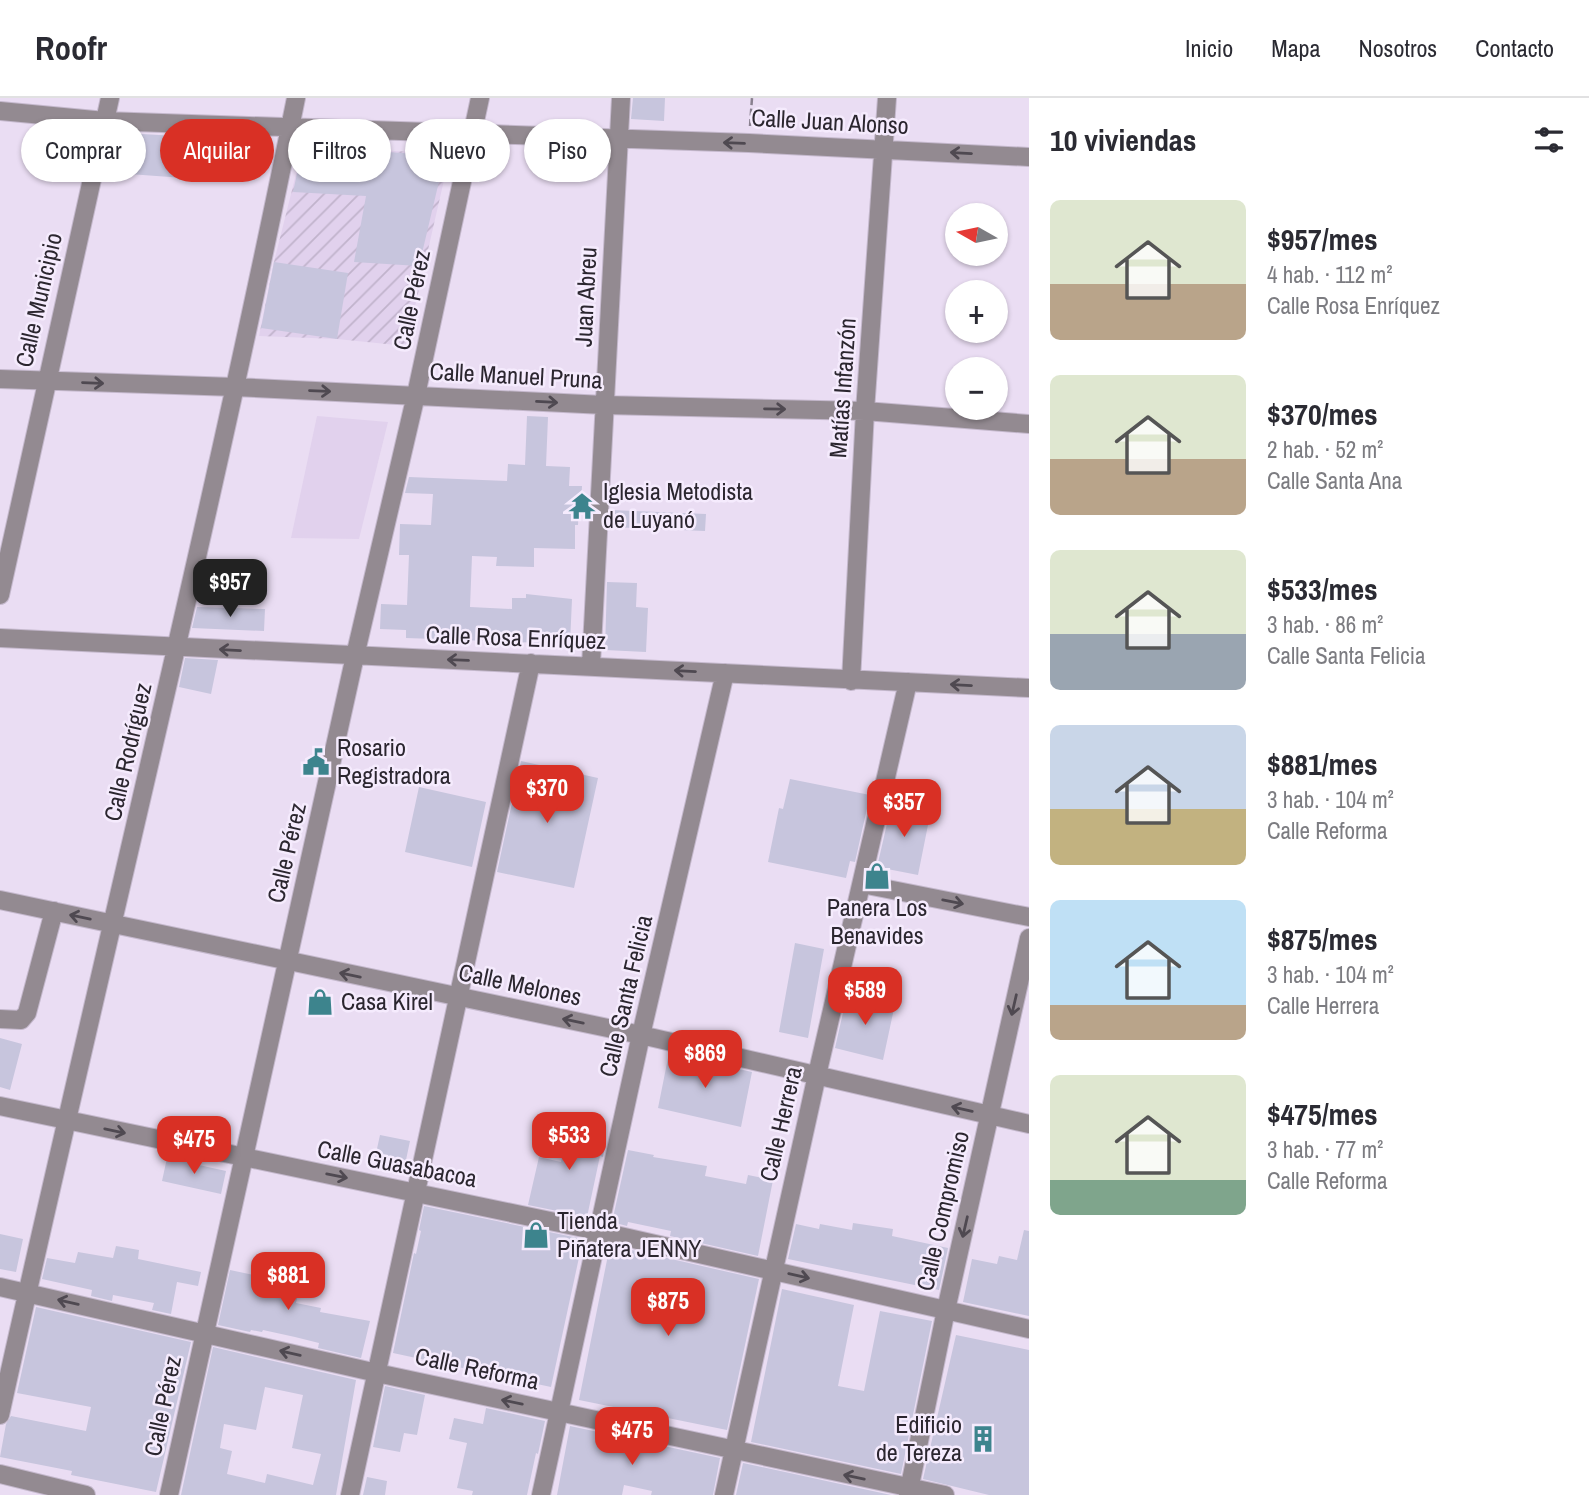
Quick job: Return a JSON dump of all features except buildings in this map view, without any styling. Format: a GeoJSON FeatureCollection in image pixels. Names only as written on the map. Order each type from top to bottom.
{"type":"FeatureCollection","features":[{"type":"Feature","properties":{"kind":"street","name":"Calle Municipio"},"geometry":{"type":"LineString","coordinates":[[105,119],[110,98]]}},
{"type":"Feature","properties":{"kind":"street","name":"Calle Rodríguez"},"geometry":{"type":"LineString","coordinates":[[292,119],[296,98]]}},
{"type":"Feature","properties":{"kind":"street","name":"Calle Pérez"},"geometry":{"type":"LineString","coordinates":[[476,119],[480,98]]}},
{"type":"Feature","properties":{"kind":"street","name":"Juan Abreu"},"geometry":{"type":"LineString","coordinates":[[591,666],[621,98]]}},
{"type":"Feature","properties":{"kind":"street","name":"Matías Infanzón"},"geometry":{"type":"LineString","coordinates":[[851,681],[865,411],[887,98]]}},
{"type":"Feature","properties":{"kind":"street","name":"Calle Juan Alonso"},"geometry":{"type":"LineString","coordinates":[[0,111],[84,119]]}},
{"type":"Feature","properties":{"kind":"street","name":"Calle Juan Alonso"},"geometry":{"type":"LineString","coordinates":[[146,123],[288,129]]}},
{"type":"Feature","properties":{"kind":"street","name":"Calle Juan Alonso"},"geometry":{"type":"LineString","coordinates":[[510,136],[750,143],[1029,157]]}},
{"type":"Feature","properties":{"kind":"street","name":"Calle Rodríguez"},"geometry":{"type":"LineString","coordinates":[[0,1415],[177,648],[288,138]]}},
{"type":"Feature","properties":{"kind":"street","name":"Calle Municipio"},"geometry":{"type":"LineString","coordinates":[[0,595],[91,182]]}},
{"type":"Feature","properties":{"kind":"street","name":"Calle Pérez"},"geometry":{"type":"LineString","coordinates":[[169,1495],[463,182]]}},
{"type":"Feature","properties":{"kind":"street","name":"Calle Manuel Pruna"},"geometry":{"type":"LineString","coordinates":[[0,379],[604,405],[865,411],[1029,424]]}},
{"type":"Feature","properties":{"kind":"street","name":"Calle Rosa Enríquez"},"geometry":{"type":"LineString","coordinates":[[0,638],[1029,688]]}},
{"type":"Feature","properties":{"kind":"street"},"geometry":{"type":"LineString","coordinates":[[350,1495],[531,663]]}},
{"type":"Feature","properties":{"kind":"street","name":"Calle Santa Felicia"},"geometry":{"type":"LineString","coordinates":[[541,1495],[641,1035],[726,673]]}},
{"type":"Feature","properties":{"kind":"street","name":"Calle Herrera"},"geometry":{"type":"LineString","coordinates":[[724,1495],[908,682]]}},
{"type":"Feature","properties":{"kind":"street"},"geometry":{"type":"LineString","coordinates":[[862,884],[1029,917]]}},
{"type":"Feature","properties":{"kind":"street","name":"Calle Melones"},"geometry":{"type":"LineString","coordinates":[[0,900],[641,1035],[1029,1124]]}},
{"type":"Feature","properties":{"kind":"street"},"geometry":{"type":"LineString","coordinates":[[0,1019],[21,1020],[27,1013],[54,911]]}},
{"type":"Feature","properties":{"kind":"street","name":"Calle Compromiso"},"geometry":{"type":"LineString","coordinates":[[909,1492],[946,1310],[1029,938]]}},
{"type":"Feature","properties":{"kind":"street","name":"Calle Guasabacoa"},"geometry":{"type":"LineString","coordinates":[[0,1106],[245,1159],[415,1191],[1029,1329]]}},
{"type":"Feature","properties":{"kind":"street","name":"Calle Reforma"},"geometry":{"type":"LineString","coordinates":[[0,1287],[909,1492],[945,1495]]}},
{"type":"Feature","properties":{"kind":"street"},"geometry":{"type":"LineString","coordinates":[[0,1474],[86,1495]]}},
{"type":"Feature","properties":{"kind":"path"},"geometry":{"type":"LineString","coordinates":[[750,143],[752,98]]}},
{"type":"Feature","properties":{"kind":"shaded area"},"geometry":{"type":"Polygon","coordinates":[[[391,151],[405,152],[405,182],[444,182],[406,346],[337,339],[259,336],[294,182],[391,182],[391,151]]]}},
{"type":"Feature","properties":{"kind":"shaded area"},"geometry":{"type":"Polygon","coordinates":[[[317,416],[388,422],[359,539],[291,538],[317,416]]]}},
{"type":"Feature","properties":{"kind":"place","name":"Iglesia Metodista de Luyanó"},"geometry":{"type":"Point","coordinates":[582,506]}},
{"type":"Feature","properties":{"kind":"place","name":"Rosario Registradora"},"geometry":{"type":"Point","coordinates":[316,762]}},
{"type":"Feature","properties":{"kind":"place","name":"Panera Los Benavides"},"geometry":{"type":"Point","coordinates":[877,876]}},
{"type":"Feature","properties":{"kind":"place","name":"Casa Kirel"},"geometry":{"type":"Point","coordinates":[320,1002]}},
{"type":"Feature","properties":{"kind":"place","name":"Tienda Piñatera JENNY"},"geometry":{"type":"Point","coordinates":[536,1235]}},
{"type":"Feature","properties":{"kind":"place","name":"Edificio de Tereza"},"geometry":{"type":"Point","coordinates":[983,1439]}}]}
